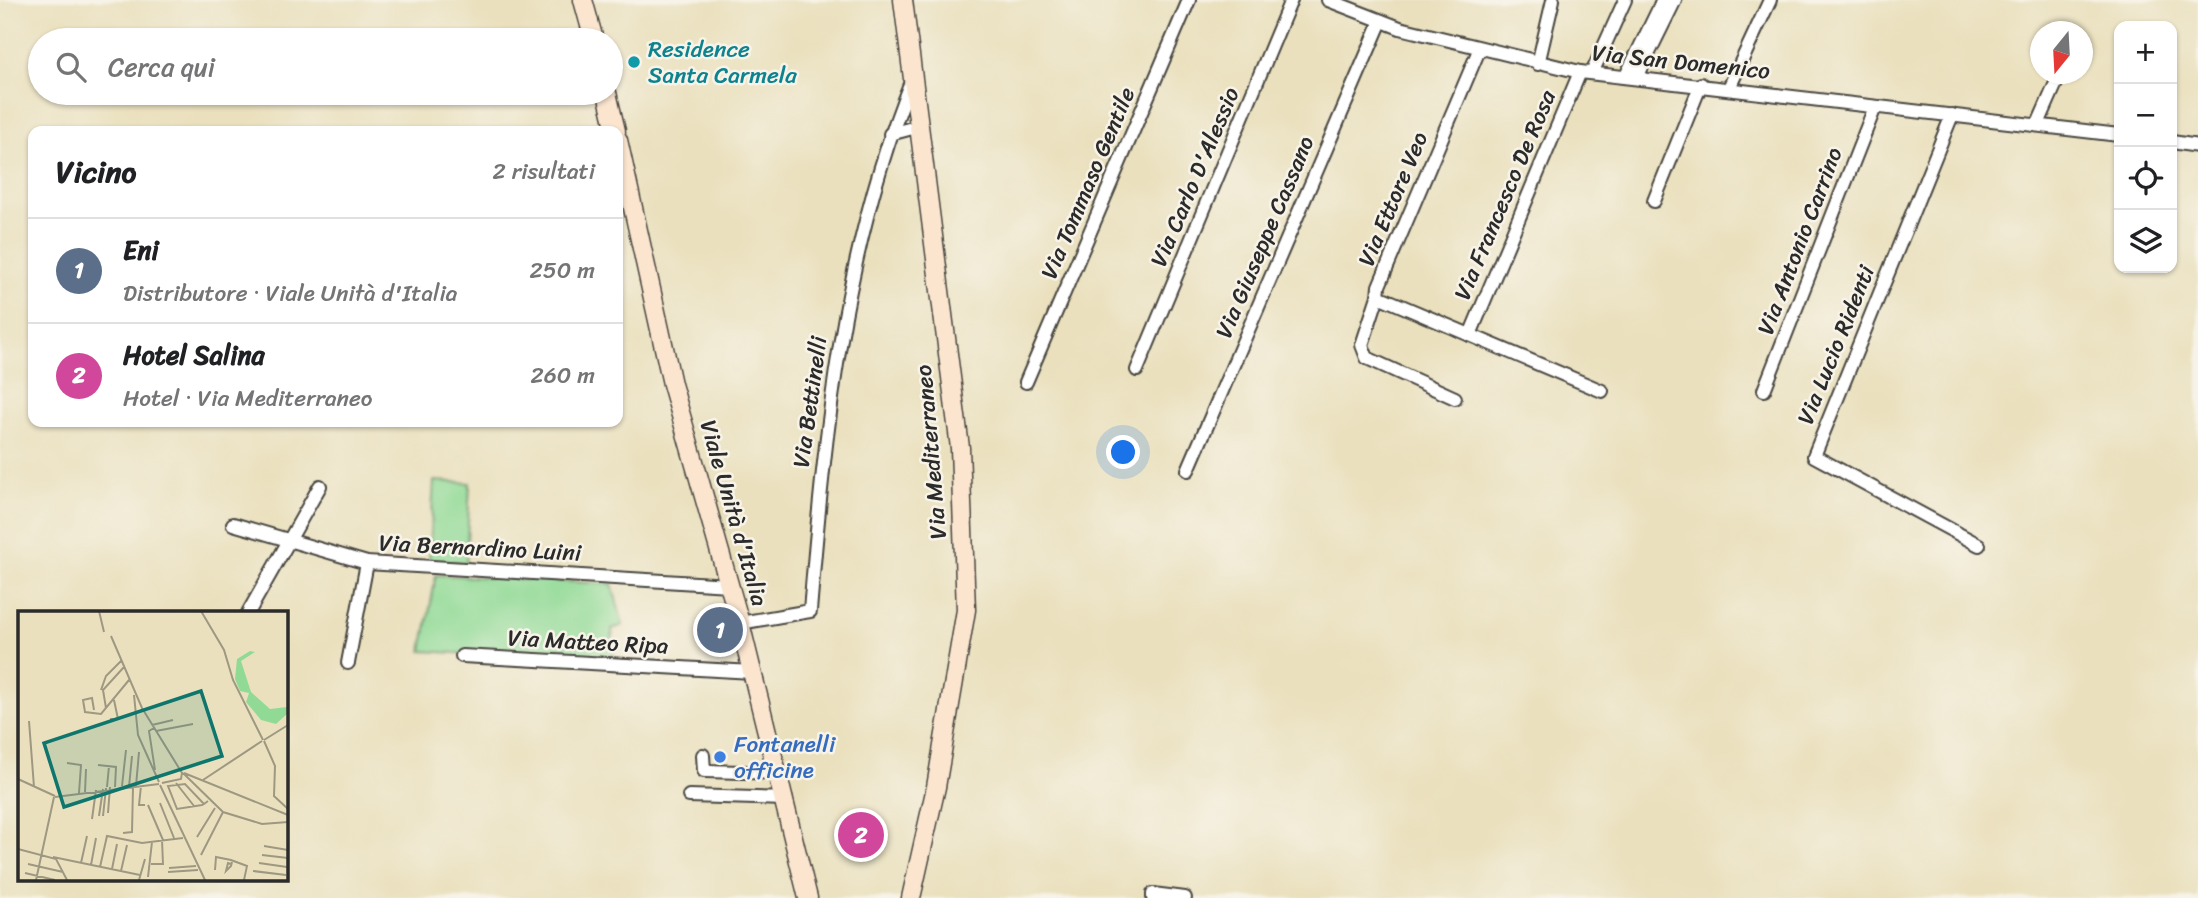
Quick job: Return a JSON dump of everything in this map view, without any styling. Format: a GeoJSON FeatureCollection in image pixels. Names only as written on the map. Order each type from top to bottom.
{"type":"FeatureCollection","features":[{"type":"Feature","properties":{"kind":"main road"},"geometry":{"type":"LineString","coordinates":[[583,0],[591,28]]}},
{"type":"Feature","properties":{"kind":"main road","name":"Via Mediterraneo"},"geometry":{"type":"LineString","coordinates":[[903,0],[960,448],[966,610],[936,787],[911,898]]}},
{"type":"Feature","properties":{"kind":"main road"},"geometry":{"type":"LineString","coordinates":[[610,105],[615,126]]}},
{"type":"Feature","properties":{"kind":"main road","name":"Viale Unità d'Italia"},"geometry":{"type":"LineString","coordinates":[[623,163],[672,384],[780,773],[808,898]]}},
{"type":"Feature","properties":{"kind":"street","name":"Via Tommaso Gentile"},"geometry":{"type":"LineString","coordinates":[[1026,382],[1189,0]]}},
{"type":"Feature","properties":{"kind":"street","name":"Via Carlo D'Alessio"},"geometry":{"type":"LineString","coordinates":[[1137,370],[1291,0]]}},
{"type":"Feature","properties":{"kind":"street","name":"Via San Domenico"},"geometry":{"type":"LineString","coordinates":[[1328,0],[1381,21],[1479,50],[1586,73],[1701,84],[2114,134]]}},
{"type":"Feature","properties":{"kind":"street"},"geometry":{"type":"LineString","coordinates":[[1538,64],[1553,0]]}},
{"type":"Feature","properties":{"kind":"street","name":"Via Francesco De Rosa"},"geometry":{"type":"LineString","coordinates":[[1470,335],[1586,73],[1625,0]]}},
{"type":"Feature","properties":{"kind":"street"},"geometry":{"type":"LineString","coordinates":[[1631,77],[1663,0]]}},
{"type":"Feature","properties":{"kind":"street"},"geometry":{"type":"LineString","coordinates":[[1631,77],[1675,0]]}},
{"type":"Feature","properties":{"kind":"street"},"geometry":{"type":"LineString","coordinates":[[1729,88],[1770,0]]}},
{"type":"Feature","properties":{"kind":"street","name":"Via Giuseppe Cassano"},"geometry":{"type":"LineString","coordinates":[[1188,470],[1381,21]]}},
{"type":"Feature","properties":{"kind":"street","name":"Via Ettore Veo"},"geometry":{"type":"LineString","coordinates":[[1479,50],[1379,286],[1378,296],[1602,391]]}},
{"type":"Feature","properties":{"kind":"street","name":"Via Bettinelli"},"geometry":{"type":"LineString","coordinates":[[740,623],[810,611],[824,444],[845,306],[890,134],[913,76]]}},
{"type":"Feature","properties":{"kind":"street"},"geometry":{"type":"LineString","coordinates":[[1654,201],[1701,84]]}},
{"type":"Feature","properties":{"kind":"street"},"geometry":{"type":"LineString","coordinates":[[2038,124],[2056,84]]}},
{"type":"Feature","properties":{"kind":"street","name":"Via Antonio Carrino"},"geometry":{"type":"LineString","coordinates":[[1764,390],[1875,107]]}},
{"type":"Feature","properties":{"kind":"street","name":"Via Lucio Ridenti"},"geometry":{"type":"LineString","coordinates":[[1952,115],[1814,456],[1979,545]]}},
{"type":"Feature","properties":{"kind":"street"},"geometry":{"type":"LineString","coordinates":[[890,134],[919,126]]}},
{"type":"Feature","properties":{"kind":"street"},"geometry":{"type":"LineString","coordinates":[[2177,143],[2198,146]]}},
{"type":"Feature","properties":{"kind":"street"},"geometry":{"type":"LineString","coordinates":[[1378,296],[1362,345],[1367,358],[1455,398]]}},
{"type":"Feature","properties":{"kind":"street"},"geometry":{"type":"LineString","coordinates":[[249,611],[320,486]]}},
{"type":"Feature","properties":{"kind":"street","name":"Via Bernardino Luini"},"geometry":{"type":"LineString","coordinates":[[233,524],[367,563],[729,584]]}},
{"type":"Feature","properties":{"kind":"street"},"geometry":{"type":"LineString","coordinates":[[348,663],[367,563]]}},
{"type":"Feature","properties":{"kind":"street","name":"Via Matteo Ripa"},"geometry":{"type":"LineString","coordinates":[[462,656],[753,672]]}},
{"type":"Feature","properties":{"kind":"street"},"geometry":{"type":"LineString","coordinates":[[704,755],[704,771],[780,773]]}},
{"type":"Feature","properties":{"kind":"street"},"geometry":{"type":"LineString","coordinates":[[689,796],[786,799]]}},
{"type":"Feature","properties":{"kind":"street"},"geometry":{"type":"LineString","coordinates":[[1164,897],[1185,898]]}},
{"type":"Feature","properties":{"kind":"green space"},"geometry":{"type":"Polygon","coordinates":[[[434,481],[470,483],[466,562],[429,560],[434,481]]]}},
{"type":"Feature","properties":{"kind":"green space"},"geometry":{"type":"Polygon","coordinates":[[[436,575],[612,584],[623,625],[612,629],[614,662],[422,651],[436,575]]]}},
{"type":"Feature","properties":{"kind":"place","name":"Residence Santa Carmela"},"geometry":{"type":"Point","coordinates":[634,62]}},
{"type":"Feature","properties":{"kind":"place","name":"Eni"},"geometry":{"type":"Point","coordinates":[720,630]}},
{"type":"Feature","properties":{"kind":"place","name":"Fontanelli officine"},"geometry":{"type":"Point","coordinates":[720,757]}},
{"type":"Feature","properties":{"kind":"place","name":"Hotel Salina"},"geometry":{"type":"Point","coordinates":[861,835]}}]}
